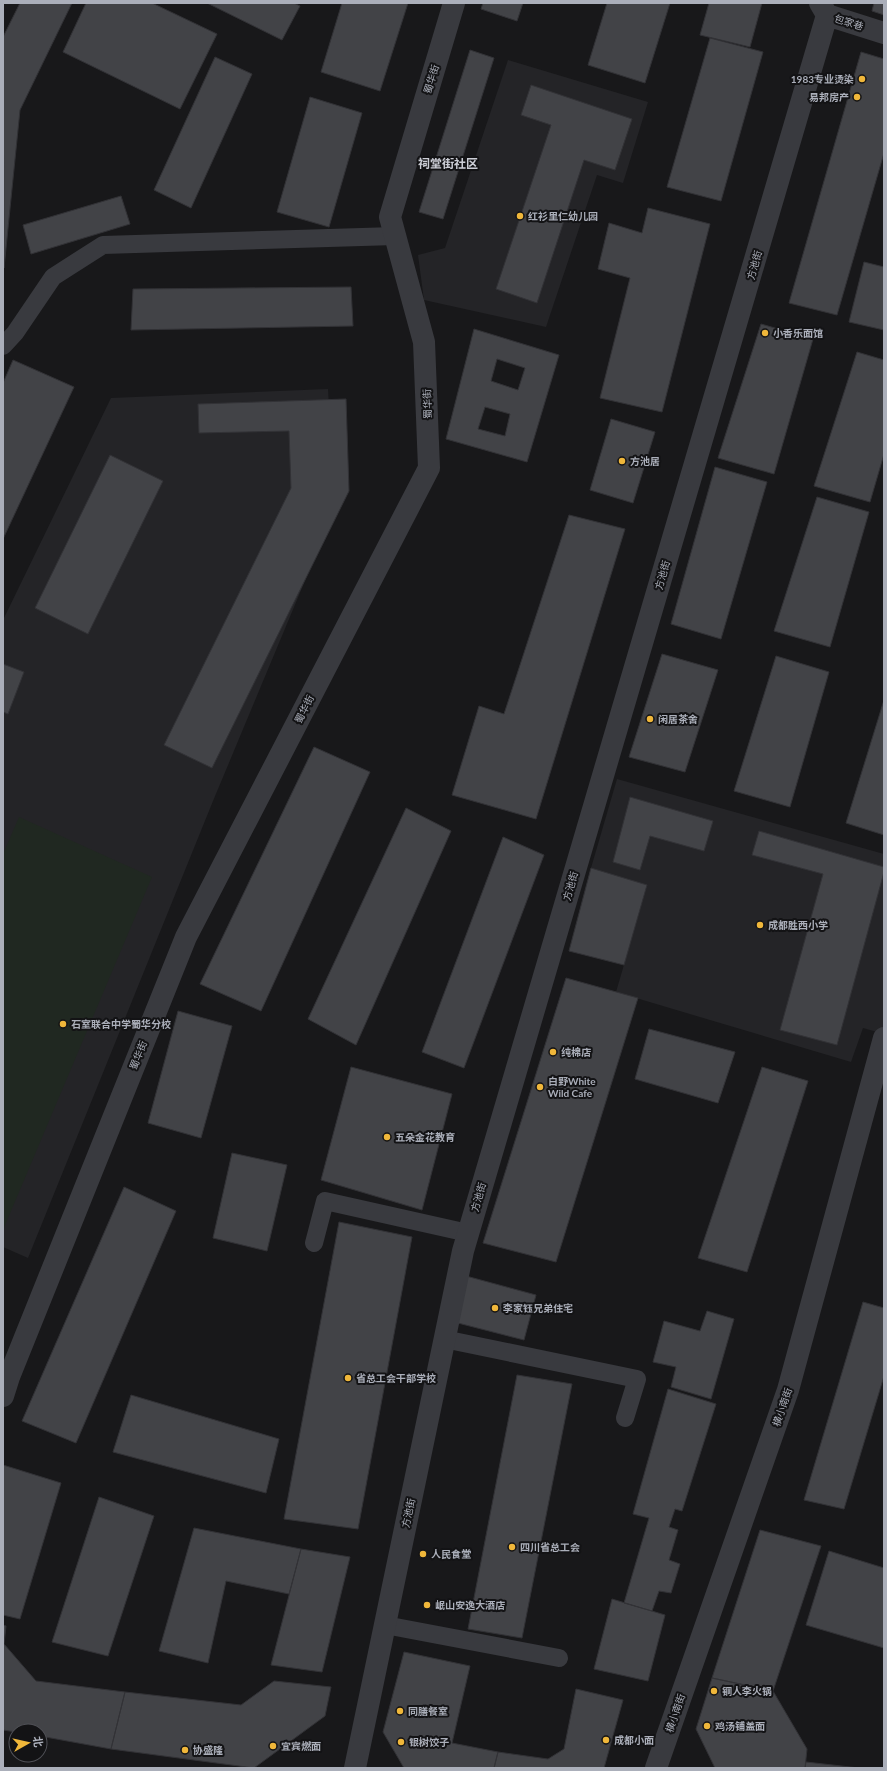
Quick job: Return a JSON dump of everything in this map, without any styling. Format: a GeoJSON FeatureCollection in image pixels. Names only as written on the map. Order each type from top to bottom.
{"type":"FeatureCollection","features":[{"type":"Feature","properties":{"kind":"street","name":"蜀华街"},"geometry":{"type":"LineString","coordinates":[[3,1396],[9,1377],[186,937],[429,468],[424,342],[390,217],[454,3]]}},
{"type":"Feature","properties":{"kind":"street","name":"包家巷"},"geometry":{"type":"LineString","coordinates":[[824,9],[884,33]]}},
{"type":"Feature","properties":{"kind":"street","name":"方池街"},"geometry":{"type":"LineString","coordinates":[[355,1768],[462,1251],[824,9]]}},
{"type":"Feature","properties":{"kind":"street","name":"横小南街"},"geometry":{"type":"LineString","coordinates":[[656,1768],[788,1390],[884,1038]]}},
{"type":"Feature","properties":{"kind":"lane"},"geometry":{"type":"LineString","coordinates":[[3,346],[15,333],[53,277],[103,245],[395,236]]}},
{"type":"Feature","properties":{"kind":"lane"},"geometry":{"type":"LineString","coordinates":[[314,1243],[325,1201],[468,1233]]}},
{"type":"Feature","properties":{"kind":"lane"},"geometry":{"type":"LineString","coordinates":[[444,1339],[636,1379],[625,1418]]}},
{"type":"Feature","properties":{"kind":"lane"},"geometry":{"type":"LineString","coordinates":[[385,1625],[558,1658]]}},
{"type":"Feature","properties":{"kind":"shaded area","name":"红衫里仁幼儿园"},"geometry":{"type":"Polygon","coordinates":[[[508,60],[648,102],[623,183],[597,175],[546,327],[424,300],[418,255],[445,248],[508,60]]]}},
{"type":"Feature","properties":{"kind":"shaded area","name":"石室联合中学蜀华分校"},"geometry":{"type":"Polygon","coordinates":[[[328,389],[335,509],[213,801],[28,1258],[3,1247],[3,620],[111,398],[328,389]]]}},
{"type":"Feature","properties":{"kind":"shaded area","name":"成都胜西小学"},"geometry":{"type":"Polygon","coordinates":[[[617,779],[884,854],[884,1034],[863,1028],[851,1062],[616,992],[647,886],[591,868],[617,779]]]}},
{"type":"Feature","properties":{"kind":"shaded area"},"geometry":{"type":"Polygon","coordinates":[[[19,817],[152,877],[3,1230],[3,854],[19,817]]]}},
{"type":"Feature","properties":{"kind":"building"},"geometry":{"type":"Polygon","coordinates":[[[20,3],[72,3],[20,110],[4,268],[3,37],[20,3]]]}},
{"type":"Feature","properties":{"kind":"building"},"geometry":{"type":"Polygon","coordinates":[[[86,3],[152,3],[217,34],[180,109],[63,52],[86,3]]]}},
{"type":"Feature","properties":{"kind":"building"},"geometry":{"type":"Polygon","coordinates":[[[207,3],[294,3],[300,6],[282,40],[207,3]]]}},
{"type":"Feature","properties":{"kind":"building"},"geometry":{"type":"Polygon","coordinates":[[[342,3],[408,3],[380,91],[321,72],[342,3]]]}},
{"type":"Feature","properties":{"kind":"building"},"geometry":{"type":"Polygon","coordinates":[[[483,3],[523,3],[517,21],[481,9],[483,3]]]}},
{"type":"Feature","properties":{"kind":"building"},"geometry":{"type":"Polygon","coordinates":[[[607,3],[670,3],[645,83],[588,65],[607,3]]]}},
{"type":"Feature","properties":{"kind":"building"},"geometry":{"type":"Polygon","coordinates":[[[709,3],[762,3],[750,47],[700,35],[709,3]]]}},
{"type":"Feature","properties":{"kind":"building"},"geometry":{"type":"Polygon","coordinates":[[[874,3],[884,3],[884,15],[872,11],[874,3]]]}},
{"type":"Feature","properties":{"kind":"building"},"geometry":{"type":"Polygon","coordinates":[[[710,38],[763,52],[721,201],[667,187],[710,38]]]}},
{"type":"Feature","properties":{"kind":"building"},"geometry":{"type":"Polygon","coordinates":[[[470,50],[494,58],[443,219],[419,212],[470,50]]]}},
{"type":"Feature","properties":{"kind":"building"},"geometry":{"type":"Polygon","coordinates":[[[861,52],[884,59],[884,153],[837,315],[789,303],[861,52]]]}},
{"type":"Feature","properties":{"kind":"building"},"geometry":{"type":"Polygon","coordinates":[[[215,57],[252,74],[191,208],[154,190],[215,57]]]}},
{"type":"Feature","properties":{"kind":"building"},"geometry":{"type":"Polygon","coordinates":[[[531,85],[632,119],[615,170],[584,160],[537,303],[496,289],[551,125],[521,115],[531,85]]]}},
{"type":"Feature","properties":{"kind":"building"},"geometry":{"type":"Polygon","coordinates":[[[310,97],[362,113],[329,227],[277,212],[310,97]]]}},
{"type":"Feature","properties":{"kind":"building"},"geometry":{"type":"Polygon","coordinates":[[[121,196],[130,224],[31,254],[23,225],[121,196]]]}},
{"type":"Feature","properties":{"kind":"building"},"geometry":{"type":"Polygon","coordinates":[[[648,208],[710,224],[662,412],[600,398],[630,278],[598,269],[609,223],[642,233],[648,208]]]}},
{"type":"Feature","properties":{"kind":"building"},"geometry":{"type":"Polygon","coordinates":[[[864,262],[884,267],[884,330],[849,322],[864,262]]]}},
{"type":"Feature","properties":{"kind":"building"},"geometry":{"type":"Polygon","coordinates":[[[351,287],[353,326],[131,330],[133,289],[351,287]]]}},
{"type":"Feature","properties":{"kind":"building"},"geometry":{"type":"Polygon","coordinates":[[[761,324],[813,339],[774,474],[718,458],[761,324]]]}},
{"type":"Feature","properties":{"kind":"building"},"geometry":{"type":"Polygon","coordinates":[[[474,329],[559,355],[527,462],[446,439],[474,329]],[[497,359],[491,381],[518,390],[525,368],[497,359]],[[485,407],[478,429],[505,436],[510,414],[485,407]]]}},
{"type":"Feature","properties":{"kind":"building"},"geometry":{"type":"Polygon","coordinates":[[[857,352],[884,360],[884,454],[870,502],[814,486],[857,352]]]}},
{"type":"Feature","properties":{"kind":"building"},"geometry":{"type":"Polygon","coordinates":[[[13,360],[74,387],[3,539],[3,383],[13,360]]]}},
{"type":"Feature","properties":{"kind":"building"},"geometry":{"type":"Polygon","coordinates":[[[346,399],[349,491],[212,768],[164,745],[291,488],[289,431],[199,433],[198,404],[346,399]]]}},
{"type":"Feature","properties":{"kind":"building","name":"方池居"},"geometry":{"type":"Polygon","coordinates":[[[611,419],[655,432],[633,503],[590,490],[611,419]]]}},
{"type":"Feature","properties":{"kind":"building"},"geometry":{"type":"Polygon","coordinates":[[[110,455],[163,481],[88,634],[35,608],[110,455]]]}},
{"type":"Feature","properties":{"kind":"building"},"geometry":{"type":"Polygon","coordinates":[[[715,467],[767,482],[721,639],[671,624],[715,467]]]}},
{"type":"Feature","properties":{"kind":"building"},"geometry":{"type":"Polygon","coordinates":[[[817,497],[869,512],[830,647],[774,631],[817,497]]]}},
{"type":"Feature","properties":{"kind":"building"},"geometry":{"type":"Polygon","coordinates":[[[569,515],[625,529],[536,819],[452,795],[479,706],[504,714],[569,515]]]}},
{"type":"Feature","properties":{"kind":"building"},"geometry":{"type":"Polygon","coordinates":[[[662,654],[718,670],[685,772],[629,757],[662,654]]]}},
{"type":"Feature","properties":{"kind":"building"},"geometry":{"type":"Polygon","coordinates":[[[776,656],[829,672],[790,807],[734,791],[776,656]]]}},
{"type":"Feature","properties":{"kind":"building"},"geometry":{"type":"Polygon","coordinates":[[[3,664],[24,672],[8,714],[3,712],[3,664]]]}},
{"type":"Feature","properties":{"kind":"building"},"geometry":{"type":"Polygon","coordinates":[[[884,700],[884,835],[846,823],[884,700]]]}},
{"type":"Feature","properties":{"kind":"building"},"geometry":{"type":"Polygon","coordinates":[[[314,747],[370,772],[261,1011],[200,984],[314,747]]]}},
{"type":"Feature","properties":{"kind":"building"},"geometry":{"type":"Polygon","coordinates":[[[630,797],[713,821],[704,851],[650,836],[640,870],[613,862],[630,797]]]}},
{"type":"Feature","properties":{"kind":"building"},"geometry":{"type":"Polygon","coordinates":[[[406,808],[451,831],[356,1045],[308,1019],[406,808]]]}},
{"type":"Feature","properties":{"kind":"building"},"geometry":{"type":"Polygon","coordinates":[[[759,831],[884,867],[884,872],[837,1045],[780,1030],[823,874],[752,855],[759,831]]]}},
{"type":"Feature","properties":{"kind":"building"},"geometry":{"type":"Polygon","coordinates":[[[503,837],[544,855],[464,1068],[422,1052],[503,837]]]}},
{"type":"Feature","properties":{"kind":"building"},"geometry":{"type":"Polygon","coordinates":[[[591,868],[647,885],[624,965],[569,951],[591,868]]]}},
{"type":"Feature","properties":{"kind":"building"},"geometry":{"type":"Polygon","coordinates":[[[566,978],[638,998],[556,1262],[483,1243],[566,978]]]}},
{"type":"Feature","properties":{"kind":"building"},"geometry":{"type":"Polygon","coordinates":[[[178,1011],[232,1026],[201,1138],[148,1123],[178,1011]]]}},
{"type":"Feature","properties":{"kind":"building"},"geometry":{"type":"Polygon","coordinates":[[[649,1029],[735,1052],[718,1103],[635,1079],[649,1029]]]}},
{"type":"Feature","properties":{"kind":"building","name":"五朵金花教育"},"geometry":{"type":"Polygon","coordinates":[[[351,1067],[452,1094],[422,1210],[321,1180],[351,1067]]]}},
{"type":"Feature","properties":{"kind":"building"},"geometry":{"type":"Polygon","coordinates":[[[762,1067],[808,1081],[747,1272],[698,1258],[762,1067]]]}},
{"type":"Feature","properties":{"kind":"building"},"geometry":{"type":"Polygon","coordinates":[[[232,1153],[287,1165],[267,1251],[213,1238],[232,1153]]]}},
{"type":"Feature","properties":{"kind":"building"},"geometry":{"type":"Polygon","coordinates":[[[124,1187],[176,1211],[76,1443],[22,1421],[124,1187]]]}},
{"type":"Feature","properties":{"kind":"building","name":"省总工会干部学校"},"geometry":{"type":"Polygon","coordinates":[[[339,1222],[412,1237],[358,1529],[284,1519],[339,1222]]]}},
{"type":"Feature","properties":{"kind":"building","name":"李家钰兄弟住宅"},"geometry":{"type":"Polygon","coordinates":[[[466,1276],[536,1295],[524,1340],[454,1322],[466,1276]]]}},
{"type":"Feature","properties":{"kind":"building"},"geometry":{"type":"Polygon","coordinates":[[[863,1302],[884,1308],[884,1376],[844,1509],[804,1500],[863,1302]]]}},
{"type":"Feature","properties":{"kind":"building"},"geometry":{"type":"Polygon","coordinates":[[[707,1311],[734,1319],[711,1399],[671,1387],[676,1367],[653,1362],[664,1321],[700,1331],[707,1311]]]}},
{"type":"Feature","properties":{"kind":"building","name":"四川省总工会"},"geometry":{"type":"Polygon","coordinates":[[[517,1375],[572,1384],[522,1638],[468,1629],[517,1375]]]}},
{"type":"Feature","properties":{"kind":"building"},"geometry":{"type":"Polygon","coordinates":[[[668,1389],[716,1404],[682,1511],[675,1509],[669,1527],[678,1530],[669,1560],[680,1564],[671,1593],[659,1591],[652,1611],[624,1603],[649,1518],[633,1514],[668,1389]]]}},
{"type":"Feature","properties":{"kind":"building"},"geometry":{"type":"Polygon","coordinates":[[[131,1395],[279,1439],[266,1493],[113,1452],[131,1395]]]}},
{"type":"Feature","properties":{"kind":"building"},"geometry":{"type":"Polygon","coordinates":[[[3,1465],[61,1483],[20,1619],[3,1615],[3,1465]]]}},
{"type":"Feature","properties":{"kind":"building"},"geometry":{"type":"Polygon","coordinates":[[[99,1497],[154,1516],[108,1656],[52,1642],[99,1497]]]}},
{"type":"Feature","properties":{"kind":"building"},"geometry":{"type":"Polygon","coordinates":[[[194,1528],[301,1549],[289,1594],[226,1581],[208,1663],[159,1651],[194,1528]]]}},
{"type":"Feature","properties":{"kind":"building"},"geometry":{"type":"Polygon","coordinates":[[[760,1530],[821,1546],[773,1691],[712,1678],[760,1530]]]}},
{"type":"Feature","properties":{"kind":"building"},"geometry":{"type":"Polygon","coordinates":[[[301,1549],[350,1557],[322,1672],[271,1665],[301,1549]]]}},
{"type":"Feature","properties":{"kind":"building"},"geometry":{"type":"Polygon","coordinates":[[[829,1551],[884,1568],[884,1648],[806,1625],[829,1551]]]}},
{"type":"Feature","properties":{"kind":"building"},"geometry":{"type":"Polygon","coordinates":[[[612,1599],[665,1615],[648,1681],[594,1669],[612,1599]]]}},
{"type":"Feature","properties":{"kind":"building"},"geometry":{"type":"Polygon","coordinates":[[[3,1625],[6,1626],[4,1644],[36,1681],[125,1692],[111,1749],[48,1737],[48,1723],[8,1723],[8,1731],[3,1730],[3,1625]]]}},
{"type":"Feature","properties":{"kind":"building"},"geometry":{"type":"Polygon","coordinates":[[[404,1652],[470,1666],[452,1743],[498,1752],[494,1768],[404,1768],[383,1732],[404,1652]]]}},
{"type":"Feature","properties":{"kind":"building"},"geometry":{"type":"Polygon","coordinates":[[[712,1678],[773,1691],[807,1749],[805,1768],[715,1768],[696,1729],[712,1678]]]}},
{"type":"Feature","properties":{"kind":"building"},"geometry":{"type":"Polygon","coordinates":[[[274,1681],[331,1687],[325,1716],[254,1768],[111,1749],[125,1692],[241,1705],[274,1681]]]}},
{"type":"Feature","properties":{"kind":"building"},"geometry":{"type":"Polygon","coordinates":[[[576,1689],[623,1700],[604,1768],[494,1768],[498,1752],[548,1759],[564,1749],[576,1689]]]}},
{"type":"Feature","properties":{"kind":"building"},"geometry":{"type":"Polygon","coordinates":[[[806,1762],[859,1768],[805,1768],[806,1762]]]}},
{"type":"Feature","properties":{"kind":"place","name":"1983专业烫染"},"geometry":{"type":"Point","coordinates":[862,79]}},
{"type":"Feature","properties":{"kind":"place","name":"易邦房产"},"geometry":{"type":"Point","coordinates":[857,97]}},
{"type":"Feature","properties":{"kind":"place","name":"红衫里仁幼儿园"},"geometry":{"type":"Point","coordinates":[520,216]}},
{"type":"Feature","properties":{"kind":"place","name":"小香乐面馆"},"geometry":{"type":"Point","coordinates":[765,333]}},
{"type":"Feature","properties":{"kind":"place","name":"方池居"},"geometry":{"type":"Point","coordinates":[622,461]}},
{"type":"Feature","properties":{"kind":"place","name":"闲居茶舍"},"geometry":{"type":"Point","coordinates":[650,719]}},
{"type":"Feature","properties":{"kind":"place","name":"成都胜西小学"},"geometry":{"type":"Point","coordinates":[760,925]}},
{"type":"Feature","properties":{"kind":"place","name":"石室联合中学蜀华分校"},"geometry":{"type":"Point","coordinates":[63,1024]}},
{"type":"Feature","properties":{"kind":"place","name":"纯棉店"},"geometry":{"type":"Point","coordinates":[553,1052]}},
{"type":"Feature","properties":{"kind":"place","name":"白野White Wild Cafe"},"geometry":{"type":"Point","coordinates":[540,1087]}},
{"type":"Feature","properties":{"kind":"place","name":"五朵金花教育"},"geometry":{"type":"Point","coordinates":[387,1137]}},
{"type":"Feature","properties":{"kind":"place","name":"李家钰兄弟住宅"},"geometry":{"type":"Point","coordinates":[495,1308]}},
{"type":"Feature","properties":{"kind":"place","name":"省总工会干部学校"},"geometry":{"type":"Point","coordinates":[348,1378]}},
{"type":"Feature","properties":{"kind":"place","name":"四川省总工会"},"geometry":{"type":"Point","coordinates":[512,1547]}},
{"type":"Feature","properties":{"kind":"place","name":"人民食堂"},"geometry":{"type":"Point","coordinates":[423,1554]}},
{"type":"Feature","properties":{"kind":"place","name":"岷山安逸大酒店"},"geometry":{"type":"Point","coordinates":[427,1605]}},
{"type":"Feature","properties":{"kind":"place","name":"铜人李火锅"},"geometry":{"type":"Point","coordinates":[714,1691]}},
{"type":"Feature","properties":{"kind":"place","name":"同膳餐室"},"geometry":{"type":"Point","coordinates":[400,1711]}},
{"type":"Feature","properties":{"kind":"place","name":"鸡汤铺盖面"},"geometry":{"type":"Point","coordinates":[707,1726]}},
{"type":"Feature","properties":{"kind":"place","name":"成都小面"},"geometry":{"type":"Point","coordinates":[606,1740]}},
{"type":"Feature","properties":{"kind":"place","name":"银树饺子"},"geometry":{"type":"Point","coordinates":[401,1742]}},
{"type":"Feature","properties":{"kind":"place","name":"宜宾燃面"},"geometry":{"type":"Point","coordinates":[273,1746]}},
{"type":"Feature","properties":{"kind":"place","name":"协盛隆"},"geometry":{"type":"Point","coordinates":[185,1750]}},
{"type":"Feature","properties":{"kind":"district","name":"祠堂街社区"},"geometry":{"type":"Point","coordinates":[448,163]}}]}
